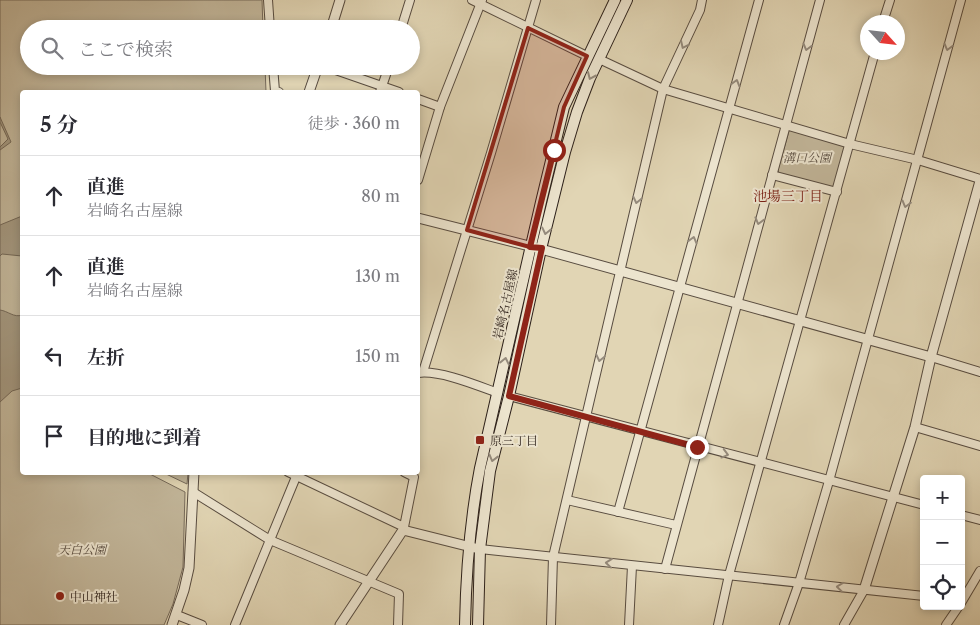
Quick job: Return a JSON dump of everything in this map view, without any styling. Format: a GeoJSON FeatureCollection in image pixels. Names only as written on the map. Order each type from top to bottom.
{"type":"FeatureCollection","features":[{"type":"Feature","properties":{"kind":"main road","name":"岩崎名古屋線"},"geometry":{"type":"LineString","coordinates":[[465,625],[468,546],[472,508],[530,247],[564,108],[615,0]]}},
{"type":"Feature","properties":{"kind":"main road","name":"岩崎名古屋線"},"geometry":{"type":"LineString","coordinates":[[478,625],[480,549],[490,471],[542,248],[565,152],[577,112],[590,78],[627,0]]}},
{"type":"Feature","properties":{"kind":"street"},"geometry":{"type":"LineString","coordinates":[[268,0],[269,20]]}},
{"type":"Feature","properties":{"kind":"street"},"geometry":{"type":"LineString","coordinates":[[334,20],[340,0]]}},
{"type":"Feature","properties":{"kind":"street"},"geometry":{"type":"LineString","coordinates":[[404,20],[410,0]]}},
{"type":"Feature","properties":{"kind":"street"},"geometry":{"type":"LineString","coordinates":[[472,0],[481,2],[528,28],[587,56]]}},
{"type":"Feature","properties":{"kind":"street"},"geometry":{"type":"LineString","coordinates":[[498,393],[456,378],[420,372],[467,230],[536,0]]}},
{"type":"Feature","properties":{"kind":"street"},"geometry":{"type":"LineString","coordinates":[[551,625],[553,557],[662,89],[700,10],[702,0]]}},
{"type":"Feature","properties":{"kind":"street"},"geometry":{"type":"LineString","coordinates":[[618,512],[759,0]]}},
{"type":"Feature","properties":{"kind":"street"},"geometry":{"type":"LineString","coordinates":[[665,569],[820,0]]}},
{"type":"Feature","properties":{"kind":"street"},"geometry":{"type":"LineString","coordinates":[[885,15],[890,0]]}},
{"type":"Feature","properties":{"kind":"street"},"geometry":{"type":"LineString","coordinates":[[784,625],[799,583],[829,481],[961,0]]}},
{"type":"Feature","properties":{"kind":"street"},"geometry":{"type":"LineString","coordinates":[[420,173],[440,107],[481,2]]}},
{"type":"Feature","properties":{"kind":"street"},"geometry":{"type":"LineString","coordinates":[[599,59],[662,89],[850,144],[918,160],[980,180],[931,357],[915,428],[894,498],[864,590],[844,625]]}},
{"type":"Feature","properties":{"kind":"street"},"geometry":{"type":"LineString","coordinates":[[718,625],[729,575],[873,60]]}},
{"type":"Feature","properties":{"kind":"street"},"geometry":{"type":"LineString","coordinates":[[274,75],[275,90]]}},
{"type":"Feature","properties":{"kind":"street"},"geometry":{"type":"LineString","coordinates":[[310,90],[315,75]]}},
{"type":"Feature","properties":{"kind":"street"},"geometry":{"type":"LineString","coordinates":[[345,75],[381,90],[386,75]]}},
{"type":"Feature","properties":{"kind":"street"},"geometry":{"type":"LineString","coordinates":[[420,100],[440,107]]}},
{"type":"Feature","properties":{"kind":"street"},"geometry":{"type":"LineString","coordinates":[[772,175],[837,192]]}},
{"type":"Feature","properties":{"kind":"street"},"geometry":{"type":"LineString","coordinates":[[420,218],[530,247],[542,248],[980,372]]}},
{"type":"Feature","properties":{"kind":"street"},"geometry":{"type":"LineString","coordinates":[[509,396],[586,418],[920,504]]}},
{"type":"Feature","properties":{"kind":"street"},"geometry":{"type":"LineString","coordinates":[[915,428],[980,446]]}},
{"type":"Feature","properties":{"kind":"street"},"geometry":{"type":"LineString","coordinates":[[172,625],[177,615],[189,568],[194,475]]}},
{"type":"Feature","properties":{"kind":"street"},"geometry":{"type":"LineString","coordinates":[[235,625],[297,475]]}},
{"type":"Feature","properties":{"kind":"street"},"geometry":{"type":"LineString","coordinates":[[299,475],[403,529],[480,549],[920,596]]}},
{"type":"Feature","properties":{"kind":"street"},"geometry":{"type":"LineString","coordinates":[[340,625],[403,529],[414,477],[410,475]]}},
{"type":"Feature","properties":{"kind":"street"},"geometry":{"type":"LineString","coordinates":[[193,492],[270,540],[399,594],[398,625]]}},
{"type":"Feature","properties":{"kind":"street"},"geometry":{"type":"LineString","coordinates":[[567,500],[676,524]]}},
{"type":"Feature","properties":{"kind":"street"},"geometry":{"type":"LineString","coordinates":[[965,516],[980,520]]}},
{"type":"Feature","properties":{"kind":"street"},"geometry":{"type":"LineString","coordinates":[[629,625],[632,566]]}},
{"type":"Feature","properties":{"kind":"street"},"geometry":{"type":"LineString","coordinates":[[965,595],[980,571]]}},
{"type":"Feature","properties":{"kind":"street"},"geometry":{"type":"LineString","coordinates":[[946,625],[956,610]]}},
{"type":"Feature","properties":{"kind":"street"},"geometry":{"type":"LineString","coordinates":[[177,615],[202,625]]}},
{"type":"Feature","properties":{"kind":"highlighted area"},"geometry":{"type":"Polygon","coordinates":[[[528,28],[587,56],[564,107],[530,247],[467,230],[528,28]]]}},
{"type":"Feature","properties":{"kind":"green space","name":"天白公園"},"geometry":{"type":"Polygon","coordinates":[[[0,0],[262,0],[263,20],[20,20],[20,75],[265,75],[266,90],[20,90],[20,475],[152,475],[185,492],[183,567],[173,604],[164,625],[0,625],[0,0]]]}},
{"type":"Feature","properties":{"kind":"green space","name":"溝口公園"},"geometry":{"type":"Polygon","coordinates":[[[791,129],[844,145],[846,148],[836,186],[833,188],[779,173],[778,170],[791,129]]]}},
{"type":"Feature","properties":{"kind":"green space"},"geometry":{"type":"Polygon","coordinates":[[[168,475],[188,475],[187,484],[168,475]]]}},
{"type":"Feature","properties":{"kind":"shaded area"},"geometry":{"type":"Polygon","coordinates":[[[0,117],[11,142],[0,150],[0,147],[8,139],[0,122],[0,117]]]}},
{"type":"Feature","properties":{"kind":"shaded area"},"geometry":{"type":"Polygon","coordinates":[[[20,217],[20,256],[2,254],[0,256],[0,225],[20,217]]]}},
{"type":"Feature","properties":{"kind":"shaded area"},"geometry":{"type":"Polygon","coordinates":[[[0,310],[16,316],[20,315],[20,389],[12,391],[0,402],[0,310]]]}},
{"type":"Feature","properties":{"kind":"place","name":"原三丁目"},"geometry":{"type":"Point","coordinates":[480,440]}},
{"type":"Feature","properties":{"kind":"place","name":"中山神社"},"geometry":{"type":"Point","coordinates":[60,596]}},
{"type":"Feature","properties":{"kind":"district","name":"池場三丁目"},"geometry":{"type":"Point","coordinates":[788,196]}},
{"type":"Feature","properties":{"kind":"route"},"geometry":{"type":"LineString","coordinates":[[554,150],[530,247],[542,248],[509,396],[697,447]]}}]}
